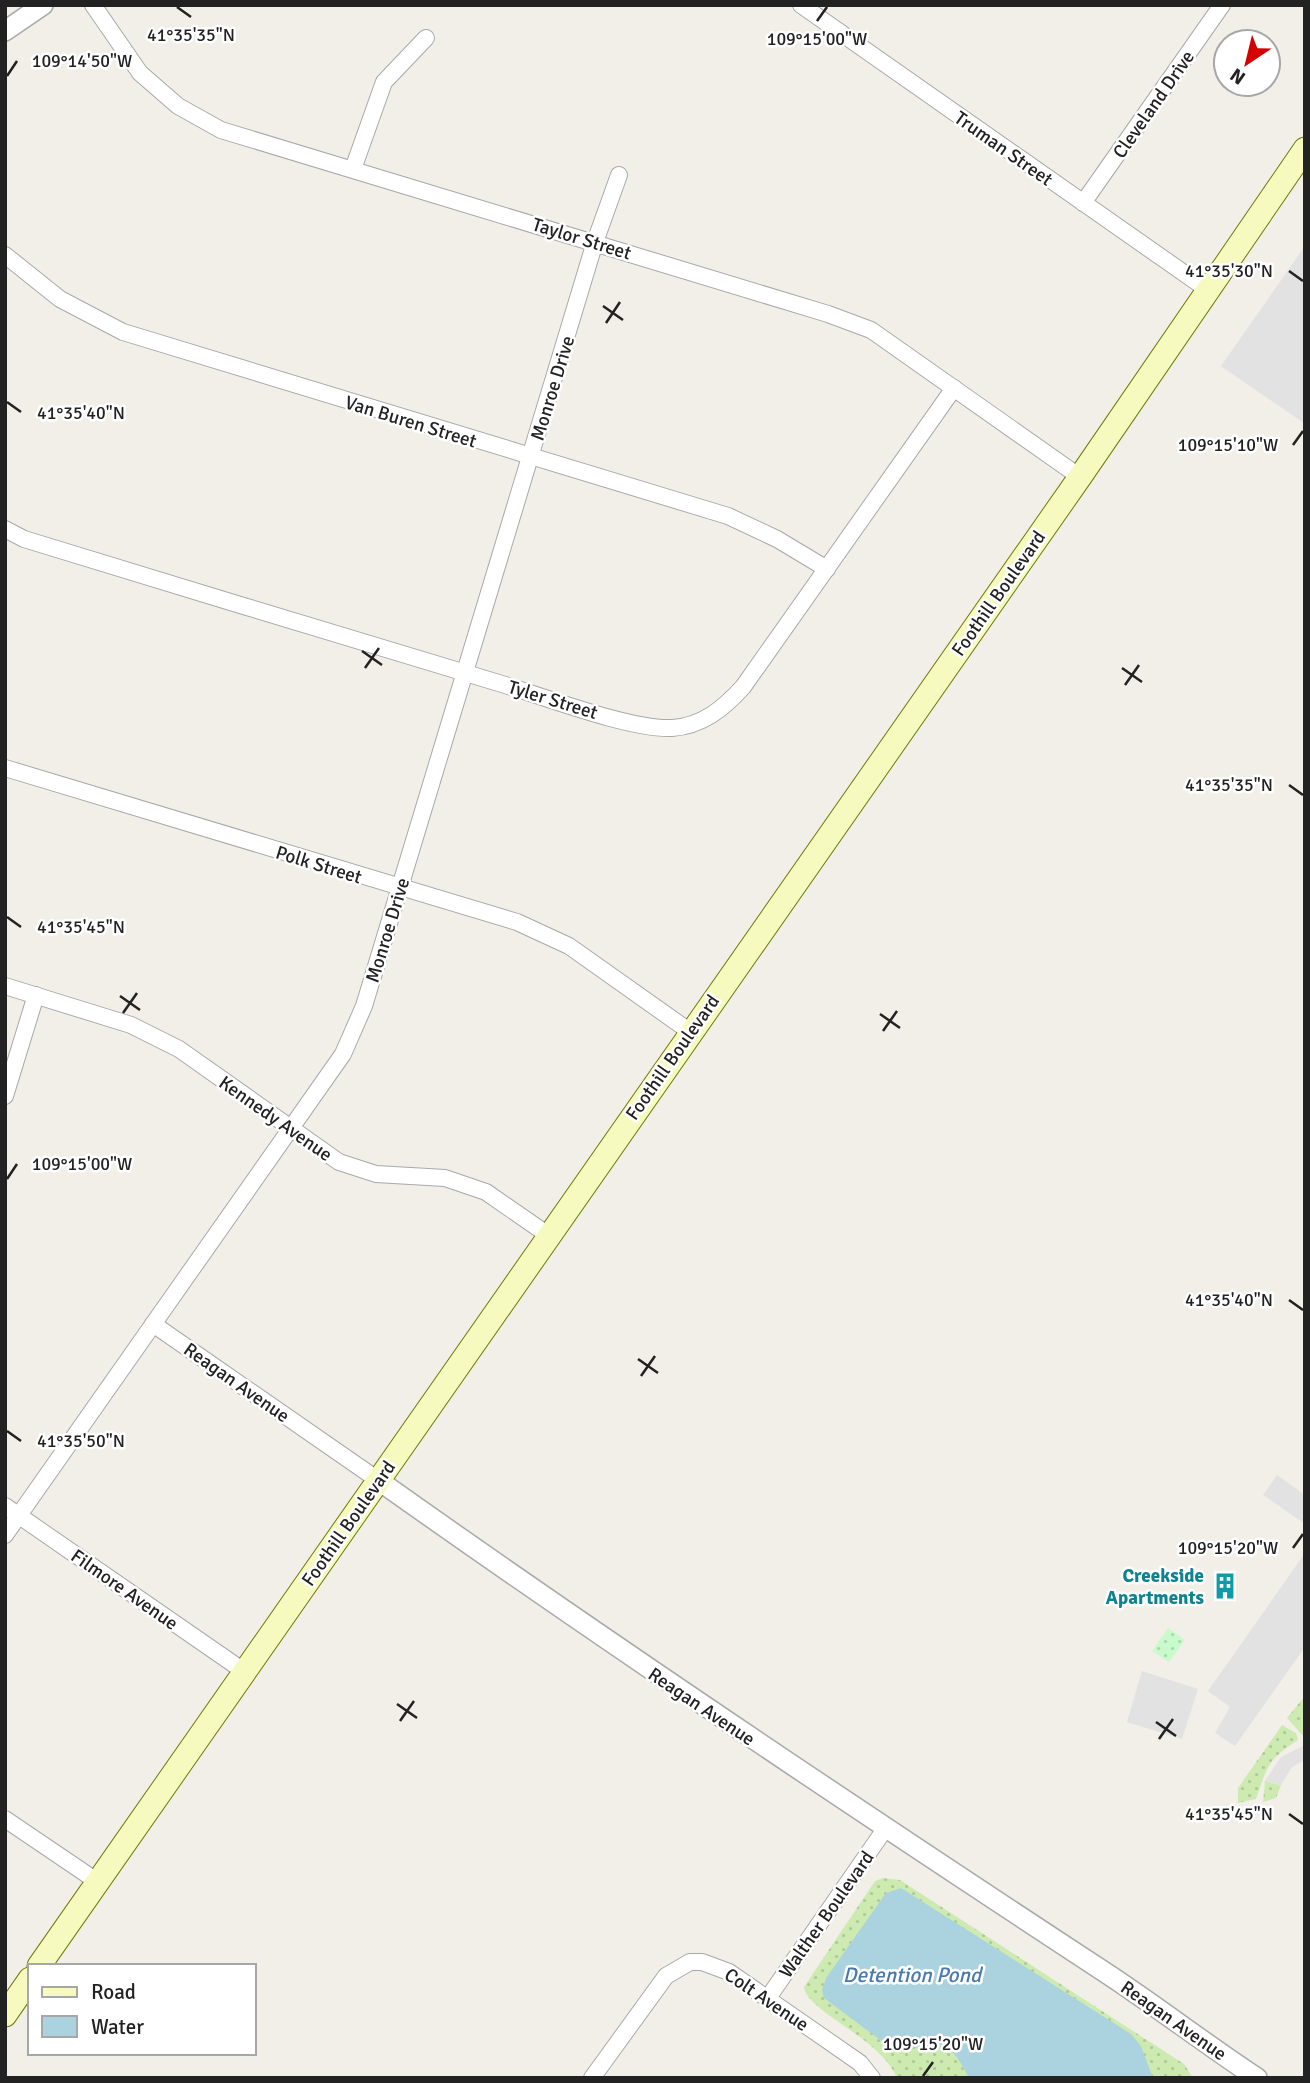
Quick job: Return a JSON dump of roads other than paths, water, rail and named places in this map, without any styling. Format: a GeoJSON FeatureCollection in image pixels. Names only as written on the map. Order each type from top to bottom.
{"type":"FeatureCollection","features":[{"type":"Feature","properties":{"kind":"main road","name":"Foothill Boulevard"},"geometry":{"type":"LineString","coordinates":[[40,1964],[689,1031],[1080,477],[1305,149]]}},
{"type":"Feature","properties":{"kind":"main road"},"geometry":{"type":"LineString","coordinates":[[5,2015],[28,1982]]}},
{"type":"Feature","properties":{"kind":"street"},"geometry":{"type":"LineString","coordinates":[[5,31],[43,5]]}},
{"type":"Feature","properties":{"kind":"street","name":"Taylor Street"},"geometry":{"type":"LineString","coordinates":[[93,5],[140,73],[178,106],[221,130],[595,242],[828,314],[871,330],[1080,477]]}},
{"type":"Feature","properties":{"kind":"street","name":"Truman Street"},"geometry":{"type":"LineString","coordinates":[[801,5],[1208,290]]}},
{"type":"Feature","properties":{"kind":"street","name":"Cleveland Drive"},"geometry":{"type":"LineString","coordinates":[[1083,203],[1222,5]]}},
{"type":"Feature","properties":{"kind":"street"},"geometry":{"type":"LineString","coordinates":[[353,169],[384,82],[426,38]]}},
{"type":"Feature","properties":{"kind":"street","name":"Monroe Drive"},"geometry":{"type":"LineString","coordinates":[[5,1535],[12,1511],[153,1324],[343,1054],[364,1006],[595,242],[620,175]]}},
{"type":"Feature","properties":{"kind":"street","name":"Van Buren Street"},"geometry":{"type":"LineString","coordinates":[[5,255],[61,299],[123,332],[727,516],[777,539],[827,569]]}},
{"type":"Feature","properties":{"kind":"street","name":"Tyler Street"},"geometry":{"type":"LineString","coordinates":[[5,529],[24,539],[637,724],[671,728],[699,724],[727,705],[743,687],[954,388]]}},
{"type":"Feature","properties":{"kind":"street","name":"Polk Street"},"geometry":{"type":"LineString","coordinates":[[5,768],[517,922],[569,946],[689,1031]]}},
{"type":"Feature","properties":{"kind":"street","name":"Kennedy Avenue"},"geometry":{"type":"LineString","coordinates":[[5,986],[131,1026],[179,1049],[338,1162],[376,1174],[446,1178],[486,1192],[548,1235]]}},
{"type":"Feature","properties":{"kind":"street"},"geometry":{"type":"LineString","coordinates":[[5,1096],[36,995]]}},
{"type":"Feature","properties":{"kind":"street","name":"Reagan Avenue"},"geometry":{"type":"LineString","coordinates":[[153,1324],[595,1634],[885,1829],[1106,1973],[1232,2071],[1256,2078]]}},
{"type":"Feature","properties":{"kind":"street","name":"Filmore Avenue"},"geometry":{"type":"LineString","coordinates":[[12,1511],[245,1672]]}},
{"type":"Feature","properties":{"kind":"street"},"geometry":{"type":"LineString","coordinates":[[5,1819],[97,1881]]}},
{"type":"Feature","properties":{"kind":"street","name":"Walther Boulevard"},"geometry":{"type":"LineString","coordinates":[[768,1998],[885,1829]]}},
{"type":"Feature","properties":{"kind":"street","name":"Colt Avenue"},"geometry":{"type":"LineString","coordinates":[[592,2078],[656,1989],[677,1968],[702,1962],[716,1965],[768,1998],[860,2063],[872,2078]]}},
{"type":"Feature","properties":{"kind":"water","name":"Detention Pond"},"geometry":{"type":"Polygon","coordinates":[[[901,1888],[1131,2034],[1141,2046],[1153,2078],[969,2078],[951,2050],[943,2045],[891,2048],[824,1998],[822,1990],[826,1978],[886,1893],[901,1888]]]}},
{"type":"Feature","properties":{"kind":"place","name":"Creekside Apartments"},"geometry":{"type":"Point","coordinates":[1225,1586]}}]}
